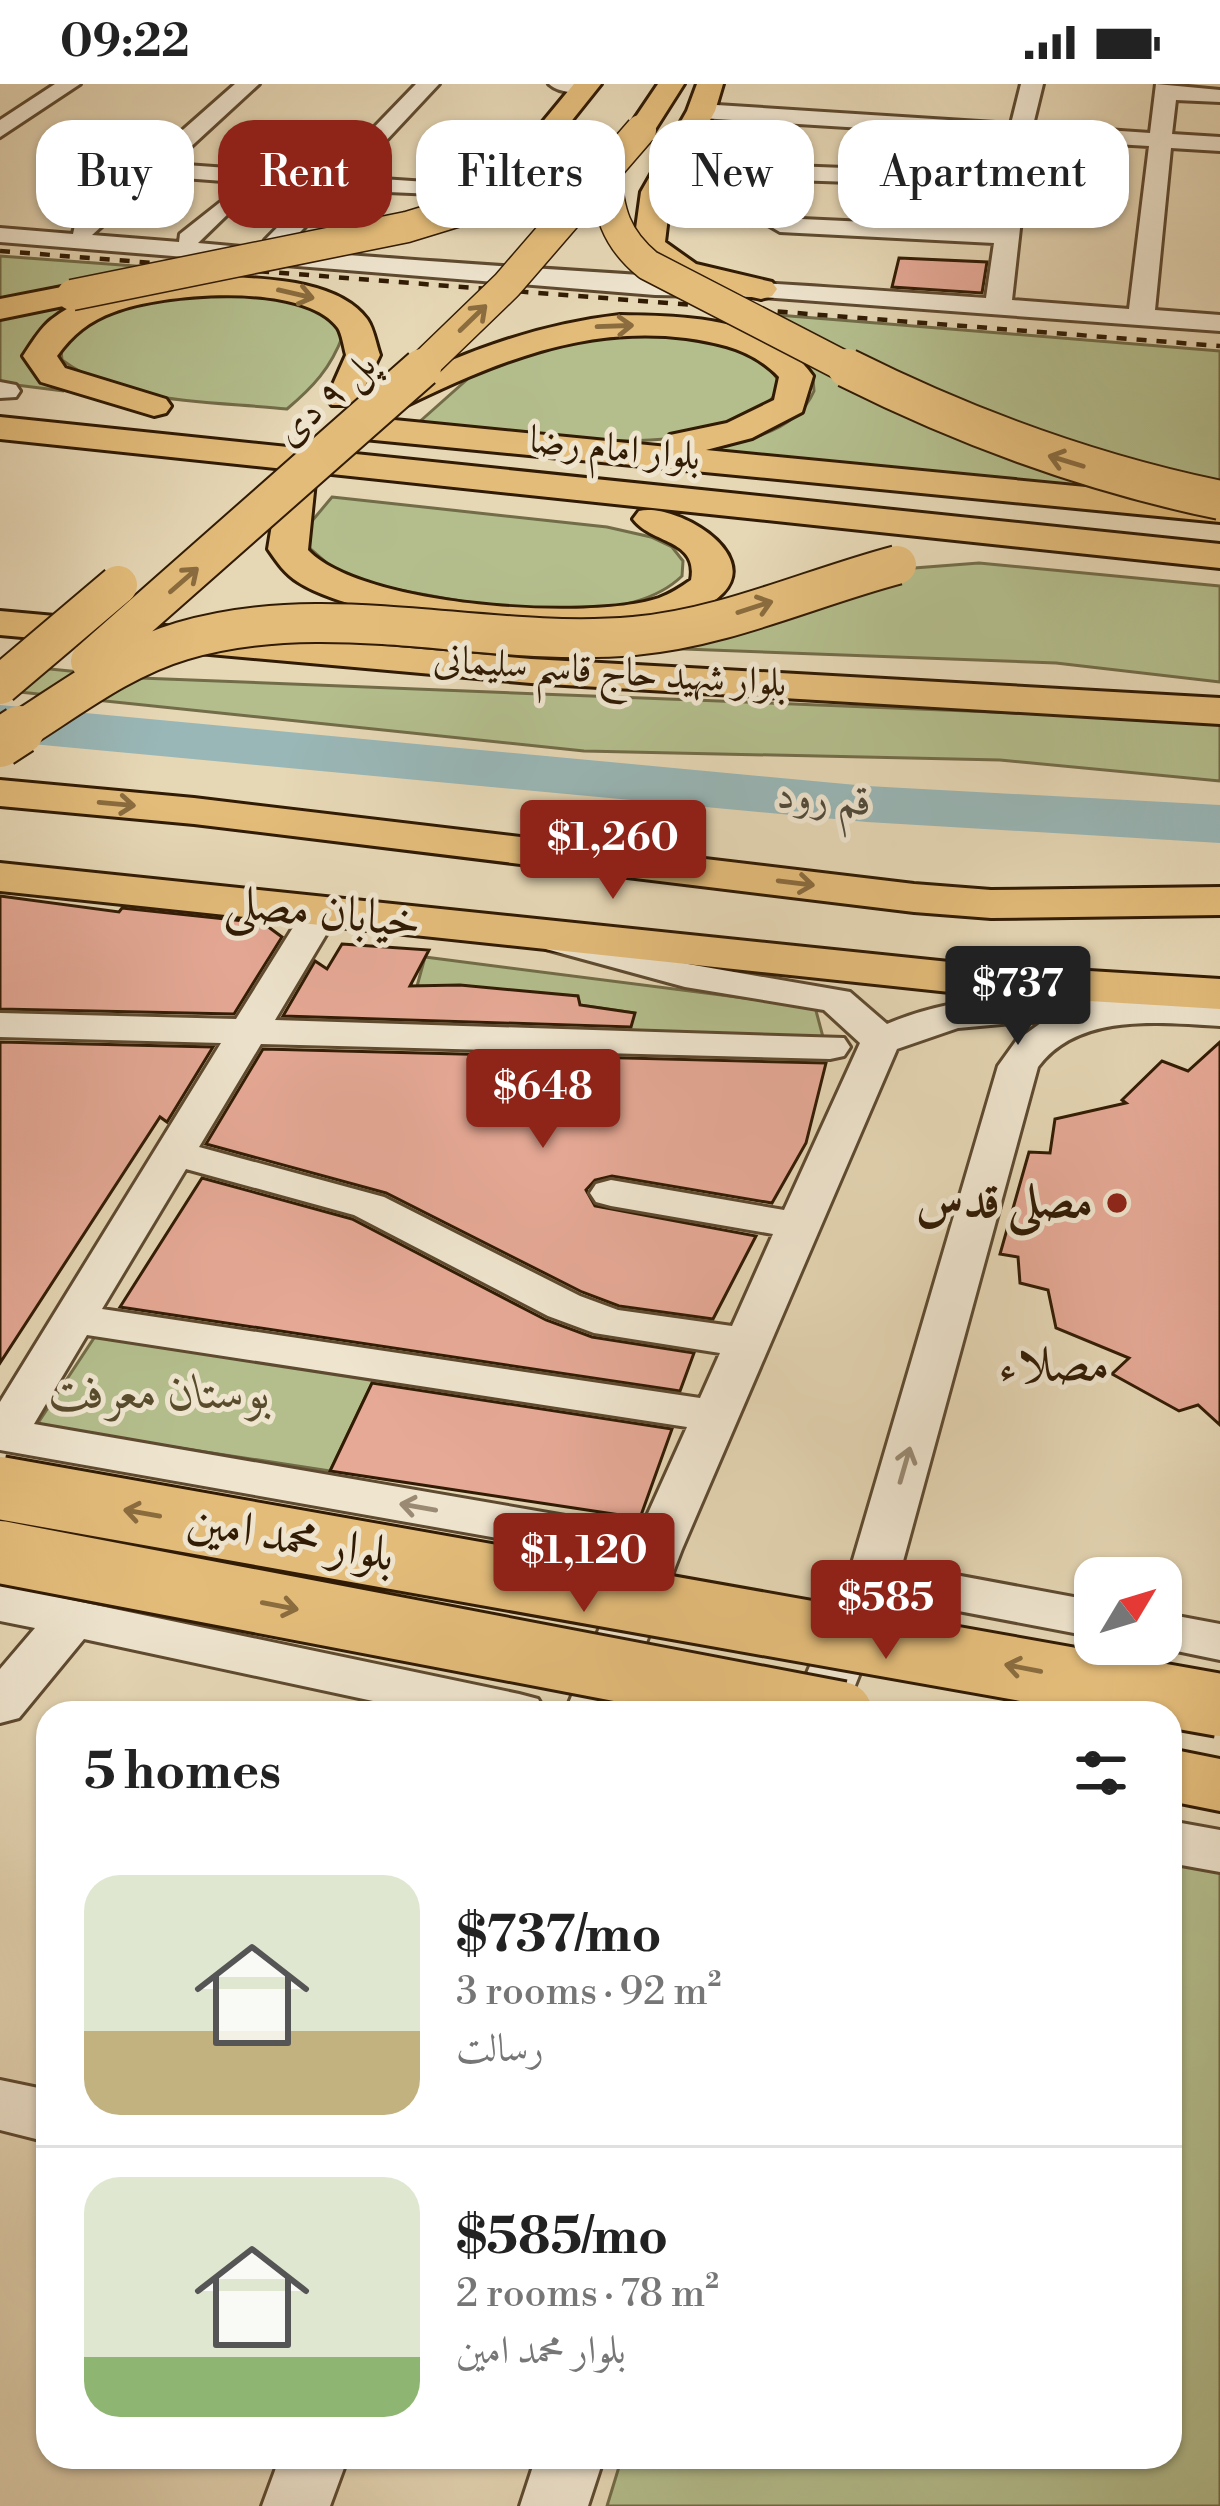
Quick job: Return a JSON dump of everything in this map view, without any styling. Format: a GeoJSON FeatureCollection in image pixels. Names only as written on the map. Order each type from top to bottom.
{"type":"FeatureCollection","features":[{"type":"Feature","properties":{"kind":"main road","name":"پل ۹ دی"},"geometry":{"type":"LineString","coordinates":[[625,148],[670,84]]}},
{"type":"Feature","properties":{"kind":"main road"},"geometry":{"type":"LineString","coordinates":[[553,120],[578,85]]}},
{"type":"Feature","properties":{"kind":"main road"},"geometry":{"type":"LineString","coordinates":[[289,246],[416,214]]}},
{"type":"Feature","properties":{"kind":"main road"},"geometry":{"type":"LineString","coordinates":[[0,309],[416,224]]}},
{"type":"Feature","properties":{"kind":"main road","name":"پل ۹ دی"},"geometry":{"type":"LineString","coordinates":[[237,484],[332,410],[470,282],[514,228]]}},
{"type":"Feature","properties":{"kind":"main road","name":"پل ۹ دی"},"geometry":{"type":"LineString","coordinates":[[0,741],[387,402],[507,285],[556,228]]}},
{"type":"Feature","properties":{"kind":"main road"},"geometry":{"type":"LineString","coordinates":[[617,228],[626,245],[708,297],[914,404],[1067,462],[1220,500]]}},
{"type":"Feature","properties":{"kind":"main road"},"geometry":{"type":"LineString","coordinates":[[651,228],[649,243],[660,259],[678,269],[778,229]]}},
{"type":"Feature","properties":{"kind":"main road"},"geometry":{"type":"LineString","coordinates":[[2,395],[166,407],[53,375],[40,356],[45,340],[60,323],[82,312],[152,292],[221,286],[308,296],[343,310],[358,328],[364,356],[332,410],[578,450],[1220,512]]}},
{"type":"Feature","properties":{"kind":"main road"},"geometry":{"type":"LineString","coordinates":[[387,402],[520,341],[616,325],[654,324],[719,333],[769,350],[796,376],[790,405],[745,430],[695,442],[578,450]]}},
{"type":"Feature","properties":{"kind":"main road","name":"بلوار امام رضا"},"geometry":{"type":"LineString","coordinates":[[2,395],[1220,530]]}},
{"type":"Feature","properties":{"kind":"main road","name":"بلوار امام رضا"},"geometry":{"type":"LineString","coordinates":[[0,428],[1220,556]]}},
{"type":"Feature","properties":{"kind":"main road"},"geometry":{"type":"LineString","coordinates":[[375,469],[464,495],[1220,578]]}},
{"type":"Feature","properties":{"kind":"main road"},"geometry":{"type":"LineString","coordinates":[[297,482],[287,549],[300,567],[341,587],[398,602],[538,618],[624,617],[667,609],[709,585],[714,572],[705,548],[652,519]]}},
{"type":"Feature","properties":{"kind":"main road"},"geometry":{"type":"LineString","coordinates":[[0,741],[151,652],[237,628],[327,619],[414,623],[527,637],[635,635],[716,620],[897,565],[1004,554]]}},
{"type":"Feature","properties":{"kind":"main road"},"geometry":{"type":"LineString","coordinates":[[0,686],[146,562]]}},
{"type":"Feature","properties":{"kind":"main road","name":"بلوار شهید حاج قاسم سلیمانی"},"geometry":{"type":"LineString","coordinates":[[0,623],[531,671],[1220,711]]}},
{"type":"Feature","properties":{"kind":"main road"},"geometry":{"type":"LineString","coordinates":[[0,657],[112,668],[326,676],[531,671]]}},
{"type":"Feature","properties":{"kind":"main road"},"geometry":{"type":"LineString","coordinates":[[686,678],[1101,678],[1220,690]]}},
{"type":"Feature","properties":{"kind":"main road"},"geometry":{"type":"LineString","coordinates":[[0,793],[194,811],[914,898],[991,904],[1220,902]]}},
{"type":"Feature","properties":{"kind":"main road","name":"خیابان مصلی"},"geometry":{"type":"LineString","coordinates":[[0,877],[959,978],[1220,994]]}},
{"type":"Feature","properties":{"kind":"main road","name":"بلوار محمد امین"},"geometry":{"type":"LineString","coordinates":[[1,1452],[1220,1706]]}},
{"type":"Feature","properties":{"kind":"main road","name":"بلوار محمد امین"},"geometry":{"type":"LineString","coordinates":[[0,1552],[778,1701]]}},
{"type":"Feature","properties":{"kind":"main road"},"geometry":{"type":"LineString","coordinates":[[1182,1777],[1220,1785]]}},
{"type":"Feature","properties":{"kind":"street"},"geometry":{"type":"LineString","coordinates":[[10,113],[49,84]]}},
{"type":"Feature","properties":{"kind":"street"},"geometry":{"type":"LineString","coordinates":[[10,113],[69,84]]}},
{"type":"Feature","properties":{"kind":"street"},"geometry":{"type":"LineString","coordinates":[[194,132],[248,84]]}},
{"type":"Feature","properties":{"kind":"street"},"geometry":{"type":"LineString","coordinates":[[392,122],[428,84]]}},
{"type":"Feature","properties":{"kind":"street"},"geometry":{"type":"LineString","coordinates":[[1023,120],[1032,84]]}},
{"type":"Feature","properties":{"kind":"street"},"geometry":{"type":"LineString","coordinates":[[1141,317],[1167,89],[1220,96]]}},
{"type":"Feature","properties":{"kind":"street"},"geometry":{"type":"LineString","coordinates":[[705,98],[803,118],[868,113],[924,120]]}},
{"type":"Feature","properties":{"kind":"street"},"geometry":{"type":"LineString","coordinates":[[0,142],[22,127],[10,113]]}},
{"type":"Feature","properties":{"kind":"street"},"geometry":{"type":"LineString","coordinates":[[778,229],[803,118]]}},
{"type":"Feature","properties":{"kind":"street"},"geometry":{"type":"LineString","coordinates":[[1129,139],[1220,144]]}},
{"type":"Feature","properties":{"kind":"street"},"geometry":{"type":"LineString","coordinates":[[189,239],[218,212]]}},
{"type":"Feature","properties":{"kind":"street"},"geometry":{"type":"LineString","coordinates":[[0,235],[189,239],[502,257],[658,272],[778,229],[838,217]]}},
{"type":"Feature","properties":{"kind":"street"},"geometry":{"type":"LineString","coordinates":[[0,224],[656,287],[778,229],[1006,236]]}},
{"type":"Feature","properties":{"kind":"street"},"geometry":{"type":"LineString","coordinates":[[90,235],[97,228]]}},
{"type":"Feature","properties":{"kind":"street"},"geometry":{"type":"LineString","coordinates":[[289,246],[302,228]]}},
{"type":"Feature","properties":{"kind":"street"},"geometry":{"type":"LineString","coordinates":[[998,307],[1007,228]]}},
{"type":"Feature","properties":{"kind":"street"},"geometry":{"type":"LineString","coordinates":[[778,229],[998,307],[1220,323]]}},
{"type":"Feature","properties":{"kind":"street"},"geometry":{"type":"LineString","coordinates":[[320,913],[74,1319],[1,1452],[657,1550]]}},
{"type":"Feature","properties":{"kind":"street"},"geometry":{"type":"LineString","coordinates":[[545,938],[685,975],[836,1000],[862,1020],[878,1046]]}},
{"type":"Feature","properties":{"kind":"street"},"geometry":{"type":"LineString","coordinates":[[597,1701],[657,1550],[878,1046],[932,1019],[987,1010],[1220,1015]]}},
{"type":"Feature","properties":{"kind":"street"},"geometry":{"type":"LineString","coordinates":[[822,1701],[874,1577],[1018,1066],[1034,1041],[1064,1024],[1144,1011]]}},
{"type":"Feature","properties":{"kind":"street"},"geometry":{"type":"LineString","coordinates":[[0,1024],[830,1046]]}},
{"type":"Feature","properties":{"kind":"street"},"geometry":{"type":"LineString","coordinates":[[175,1153],[369,1206],[564,1306],[610,1323],[748,1343]]}},
{"type":"Feature","properties":{"kind":"street"},"geometry":{"type":"LineString","coordinates":[[611,1193],[800,1226]]}},
{"type":"Feature","properties":{"kind":"street"},"geometry":{"type":"LineString","coordinates":[[74,1319],[716,1417]]}},
{"type":"Feature","properties":{"kind":"street"},"geometry":{"type":"LineString","coordinates":[[874,1577],[1074,1614]]}},
{"type":"Feature","properties":{"kind":"street"},"geometry":{"type":"LineString","coordinates":[[0,1603],[463,1701]]}},
{"type":"Feature","properties":{"kind":"street"},"geometry":{"type":"LineString","coordinates":[[0,1704],[74,1618]]}},
{"type":"Feature","properties":{"kind":"street"},"geometry":{"type":"LineString","coordinates":[[1182,1635],[1220,1642]]}},
{"type":"Feature","properties":{"kind":"street"},"geometry":{"type":"LineString","coordinates":[[1182,1844],[1220,1852]]}},
{"type":"Feature","properties":{"kind":"street"},"geometry":{"type":"LineString","coordinates":[[0,2104],[36,2113]]}},
{"type":"Feature","properties":{"kind":"street"},"geometry":{"type":"LineString","coordinates":[[296,2506],[310,2469]]}},
{"type":"Feature","properties":{"kind":"street"},"geometry":{"type":"LineString","coordinates":[[554,2506],[566,2469]]}},
{"type":"Feature","properties":{"kind":"green space"},"geometry":{"type":"Polygon","coordinates":[[[0,256],[176,269],[0,302],[0,256]]]}},
{"type":"Feature","properties":{"kind":"green space"},"geometry":{"type":"Polygon","coordinates":[[[234,291],[296,299],[335,318],[343,335],[320,376],[287,409],[141,394],[86,375],[62,360],[60,340],[95,314],[141,300],[234,291]]]}},
{"type":"Feature","properties":{"kind":"green space"},"geometry":{"type":"Polygon","coordinates":[[[94,297],[45,326],[26,352],[43,378],[64,391],[0,383],[0,317],[94,297]]]}},
{"type":"Feature","properties":{"kind":"green space"},"geometry":{"type":"Polygon","coordinates":[[[754,313],[1220,351],[1220,492],[1076,457],[754,313]]]}},
{"type":"Feature","properties":{"kind":"green space"},"geometry":{"type":"Polygon","coordinates":[[[661,332],[744,351],[771,370],[780,384],[758,412],[720,429],[671,438],[557,439],[417,424],[480,368],[561,338],[661,332]]]}},
{"type":"Feature","properties":{"kind":"green space"},"geometry":{"type":"Polygon","coordinates":[[[802,358],[1186,501],[660,453],[747,439],[787,422],[814,391],[802,358]]]}},
{"type":"Feature","properties":{"kind":"green space"},"geometry":{"type":"Polygon","coordinates":[[[332,497],[607,527],[672,547],[683,561],[682,576],[653,595],[617,606],[576,610],[486,605],[368,584],[337,572],[307,546],[307,527],[332,497]]]}},
{"type":"Feature","properties":{"kind":"green space"},"geometry":{"type":"Polygon","coordinates":[[[979,563],[1220,586],[1220,682],[1056,663],[631,647],[914,568],[979,563]]]}},
{"type":"Feature","properties":{"kind":"green space"},"geometry":{"type":"Polygon","coordinates":[[[0,664],[140,678],[1220,721],[1220,781],[1000,760],[584,751],[0,690],[0,664]]]}},
{"type":"Feature","properties":{"kind":"green space"},"geometry":{"type":"Polygon","coordinates":[[[425,957],[815,1007],[823,1037],[628,1036],[634,1013],[580,1005],[577,996],[417,986],[425,957]]]}},
{"type":"Feature","properties":{"kind":"green space","name":"بوستان معرفت"},"geometry":{"type":"Polygon","coordinates":[[[98,1332],[375,1377],[330,1471],[36,1426],[98,1332]]]}},
{"type":"Feature","properties":{"kind":"green space"},"geometry":{"type":"Polygon","coordinates":[[[1182,1854],[1220,1862],[1220,2506],[607,2506],[618,2469],[1182,2469],[1182,1854]]]}},
{"type":"Feature","properties":{"kind":"building"},"geometry":{"type":"Polygon","coordinates":[[[899,258],[987,262],[982,293],[892,287],[899,258]]]}},
{"type":"Feature","properties":{"kind":"building"},"geometry":{"type":"Polygon","coordinates":[[[0,896],[119,912],[122,908],[263,923],[282,937],[234,1014],[0,1009],[0,896]]]}},
{"type":"Feature","properties":{"kind":"building"},"geometry":{"type":"Polygon","coordinates":[[[342,944],[429,950],[410,986],[460,985],[578,996],[580,1005],[635,1013],[631,1027],[283,1016],[315,961],[327,969],[342,944]]]}},
{"type":"Feature","properties":{"kind":"building"},"geometry":{"type":"Polygon","coordinates":[[[0,1042],[213,1047],[167,1122],[160,1117],[0,1363],[0,1042]]]}},
{"type":"Feature","properties":{"kind":"building","name":"مصلی قدس"},"geometry":{"type":"Polygon","coordinates":[[[1220,1042],[1220,1425],[1198,1405],[1179,1411],[1112,1374],[1129,1358],[1056,1328],[1048,1290],[1020,1283],[1018,1257],[1000,1254],[1029,1152],[1050,1153],[1055,1119],[1126,1103],[1122,1100],[1162,1061],[1188,1071],[1220,1042]]]}},
{"type":"Feature","properties":{"kind":"building"},"geometry":{"type":"Polygon","coordinates":[[[263,1049],[826,1063],[806,1143],[772,1203],[612,1176],[595,1180],[586,1190],[595,1206],[756,1236],[713,1319],[619,1306],[386,1193],[206,1144],[263,1049]]]}},
{"type":"Feature","properties":{"kind":"building"},"geometry":{"type":"Polygon","coordinates":[[[202,1178],[352,1219],[546,1320],[592,1337],[694,1353],[680,1391],[120,1307],[202,1178]]]}},
{"type":"Feature","properties":{"kind":"building"},"geometry":{"type":"Polygon","coordinates":[[[372,1383],[672,1429],[640,1518],[330,1471],[372,1383]]]}},
{"type":"Feature","properties":{"kind":"waterway","name":"قم رود"},"geometry":{"type":"LineString","coordinates":[[0,723],[867,804],[1220,824]]}},
{"type":"Feature","properties":{"kind":"railway"},"geometry":{"type":"LineString","coordinates":[[0,251],[1220,346]]}},
{"type":"Feature","properties":{"kind":"place","name":"مصلی قدس"},"geometry":{"type":"Point","coordinates":[1117,1203]}},
{"type":"Feature","properties":{"kind":"district","name":"مصلاء"},"geometry":{"type":"Point","coordinates":[1054,1366]}}]}
